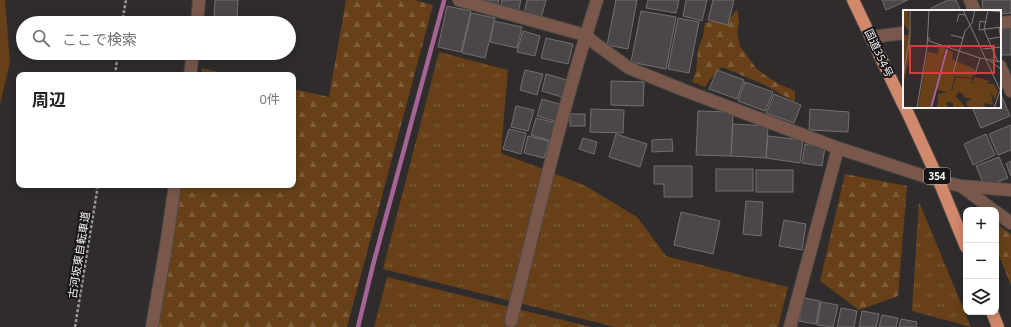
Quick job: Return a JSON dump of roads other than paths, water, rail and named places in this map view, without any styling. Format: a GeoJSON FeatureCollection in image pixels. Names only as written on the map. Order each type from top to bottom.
{"type":"FeatureCollection","features":[{"type":"Feature","properties":{"kind":"highway","name":"国道354号"},"geometry":{"type":"LineString","coordinates":[[853,0],[903,104]]}},
{"type":"Feature","properties":{"kind":"highway","name":"国道354号"},"geometry":{"type":"LineString","coordinates":[[905,108],[939,181],[964,243]]}},
{"type":"Feature","properties":{"kind":"highway"},"geometry":{"type":"LineString","coordinates":[[993,315],[998,327]]}},
{"type":"Feature","properties":{"kind":"street"},"geometry":{"type":"LineString","coordinates":[[198,16],[199,0]]}},
{"type":"Feature","properties":{"kind":"street"},"geometry":{"type":"LineString","coordinates":[[459,0],[586,35],[629,68],[838,148],[939,181],[961,186],[1011,190]]}},
{"type":"Feature","properties":{"kind":"street"},"geometry":{"type":"LineString","coordinates":[[511,321],[586,35],[597,0]]}},
{"type":"Feature","properties":{"kind":"street"},"geometry":{"type":"LineString","coordinates":[[970,0],[975,10]]}},
{"type":"Feature","properties":{"kind":"street"},"geometry":{"type":"LineString","coordinates":[[1001,23],[1011,22]]}},
{"type":"Feature","properties":{"kind":"street"},"geometry":{"type":"LineString","coordinates":[[872,37],[903,33]]}},
{"type":"Feature","properties":{"kind":"street"},"geometry":{"type":"LineString","coordinates":[[190,72],[192,60]]}},
{"type":"Feature","properties":{"kind":"street"},"geometry":{"type":"LineString","coordinates":[[1001,68],[1011,91]]}},
{"type":"Feature","properties":{"kind":"street"},"geometry":{"type":"LineString","coordinates":[[790,327],[838,148]]}},
{"type":"Feature","properties":{"kind":"street"},"geometry":{"type":"LineString","coordinates":[[961,186],[989,207]]}},
{"type":"Feature","properties":{"kind":"street"},"geometry":{"type":"LineString","coordinates":[[152,327],[175,188]]}},
{"type":"Feature","properties":{"kind":"street"},"geometry":{"type":"LineString","coordinates":[[999,214],[1011,223]]}},
{"type":"Feature","properties":{"kind":"waterway"},"geometry":{"type":"LineString","coordinates":[[358,327],[373,265],[444,1]]}}]}
